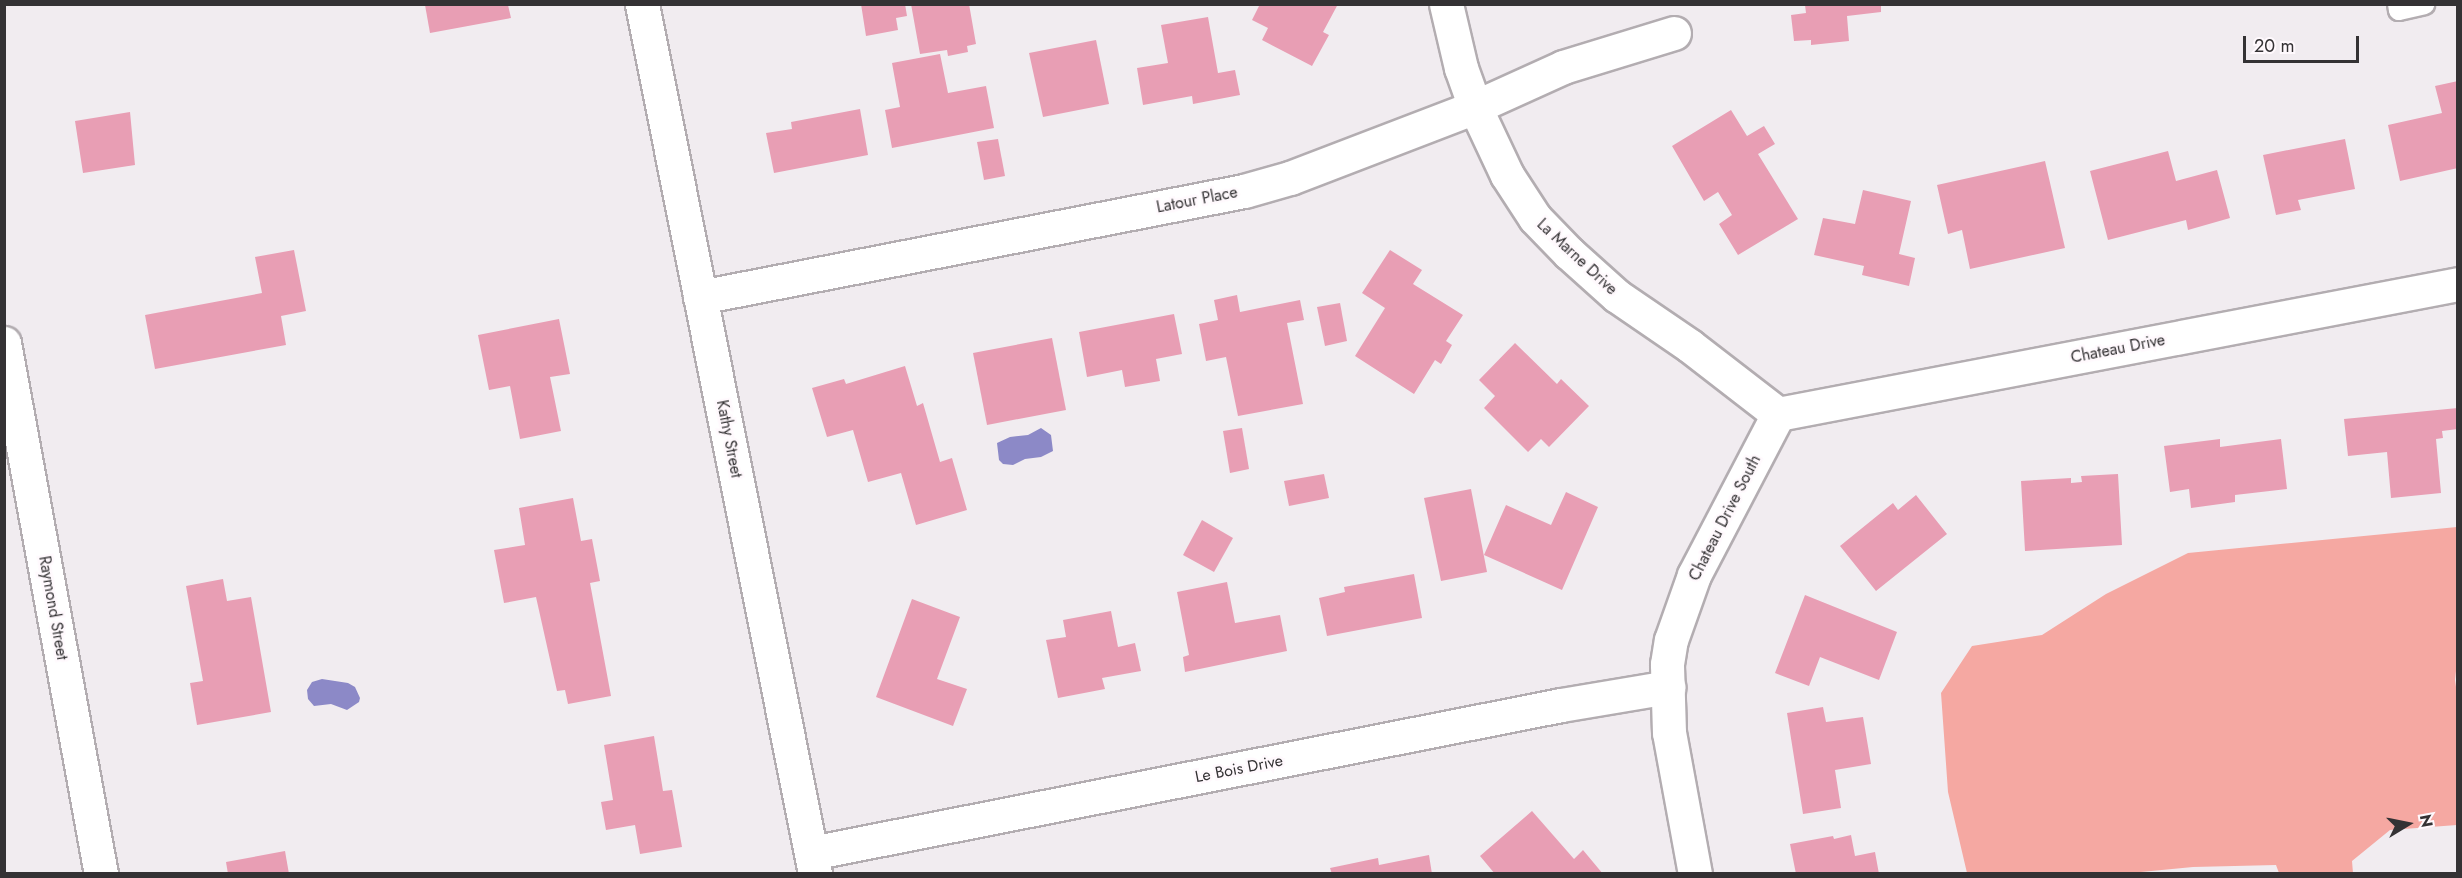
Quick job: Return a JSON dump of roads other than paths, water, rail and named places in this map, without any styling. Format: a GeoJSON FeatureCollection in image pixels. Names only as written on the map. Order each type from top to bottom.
{"type":"FeatureCollection","features":[{"type":"Feature","properties":{"kind":"street","name":"Kathy Street"},"geometry":{"type":"LineString","coordinates":[[642,4],[813,863]]}},
{"type":"Feature","properties":{"kind":"street","name":"La Marne Drive"},"geometry":{"type":"LineString","coordinates":[[1446,4],[1461,68],[1475,107],[1518,192],[1535,218],[1569,253],[1617,296],[1690,346],[1779,414]]}},
{"type":"Feature","properties":{"kind":"street","name":"Latour Place"},"geometry":{"type":"LineString","coordinates":[[700,297],[1244,190],[1290,178],[1353,157],[1475,107],[1563,67],[1674,33]]}},
{"type":"Feature","properties":{"kind":"street","name":"Chateau Drive"},"geometry":{"type":"LineString","coordinates":[[1779,414],[2457,284]]}},
{"type":"Feature","properties":{"kind":"street","name":"Raymond Street"},"geometry":{"type":"LineString","coordinates":[[4,343],[101,873]]}},
{"type":"Feature","properties":{"kind":"street","name":"Chateau Drive South"},"geometry":{"type":"LineString","coordinates":[[1695,873],[1669,733],[1667,664],[1671,640],[1694,575],[1779,414]]}},
{"type":"Feature","properties":{"kind":"street","name":"Le Bois Drive"},"geometry":{"type":"LineString","coordinates":[[813,863],[1561,705],[1668,687]]}},
{"type":"Feature","properties":{"kind":"lane"},"geometry":{"type":"LineString","coordinates":[[2398,4],[2399,10],[2424,4]]}}]}
